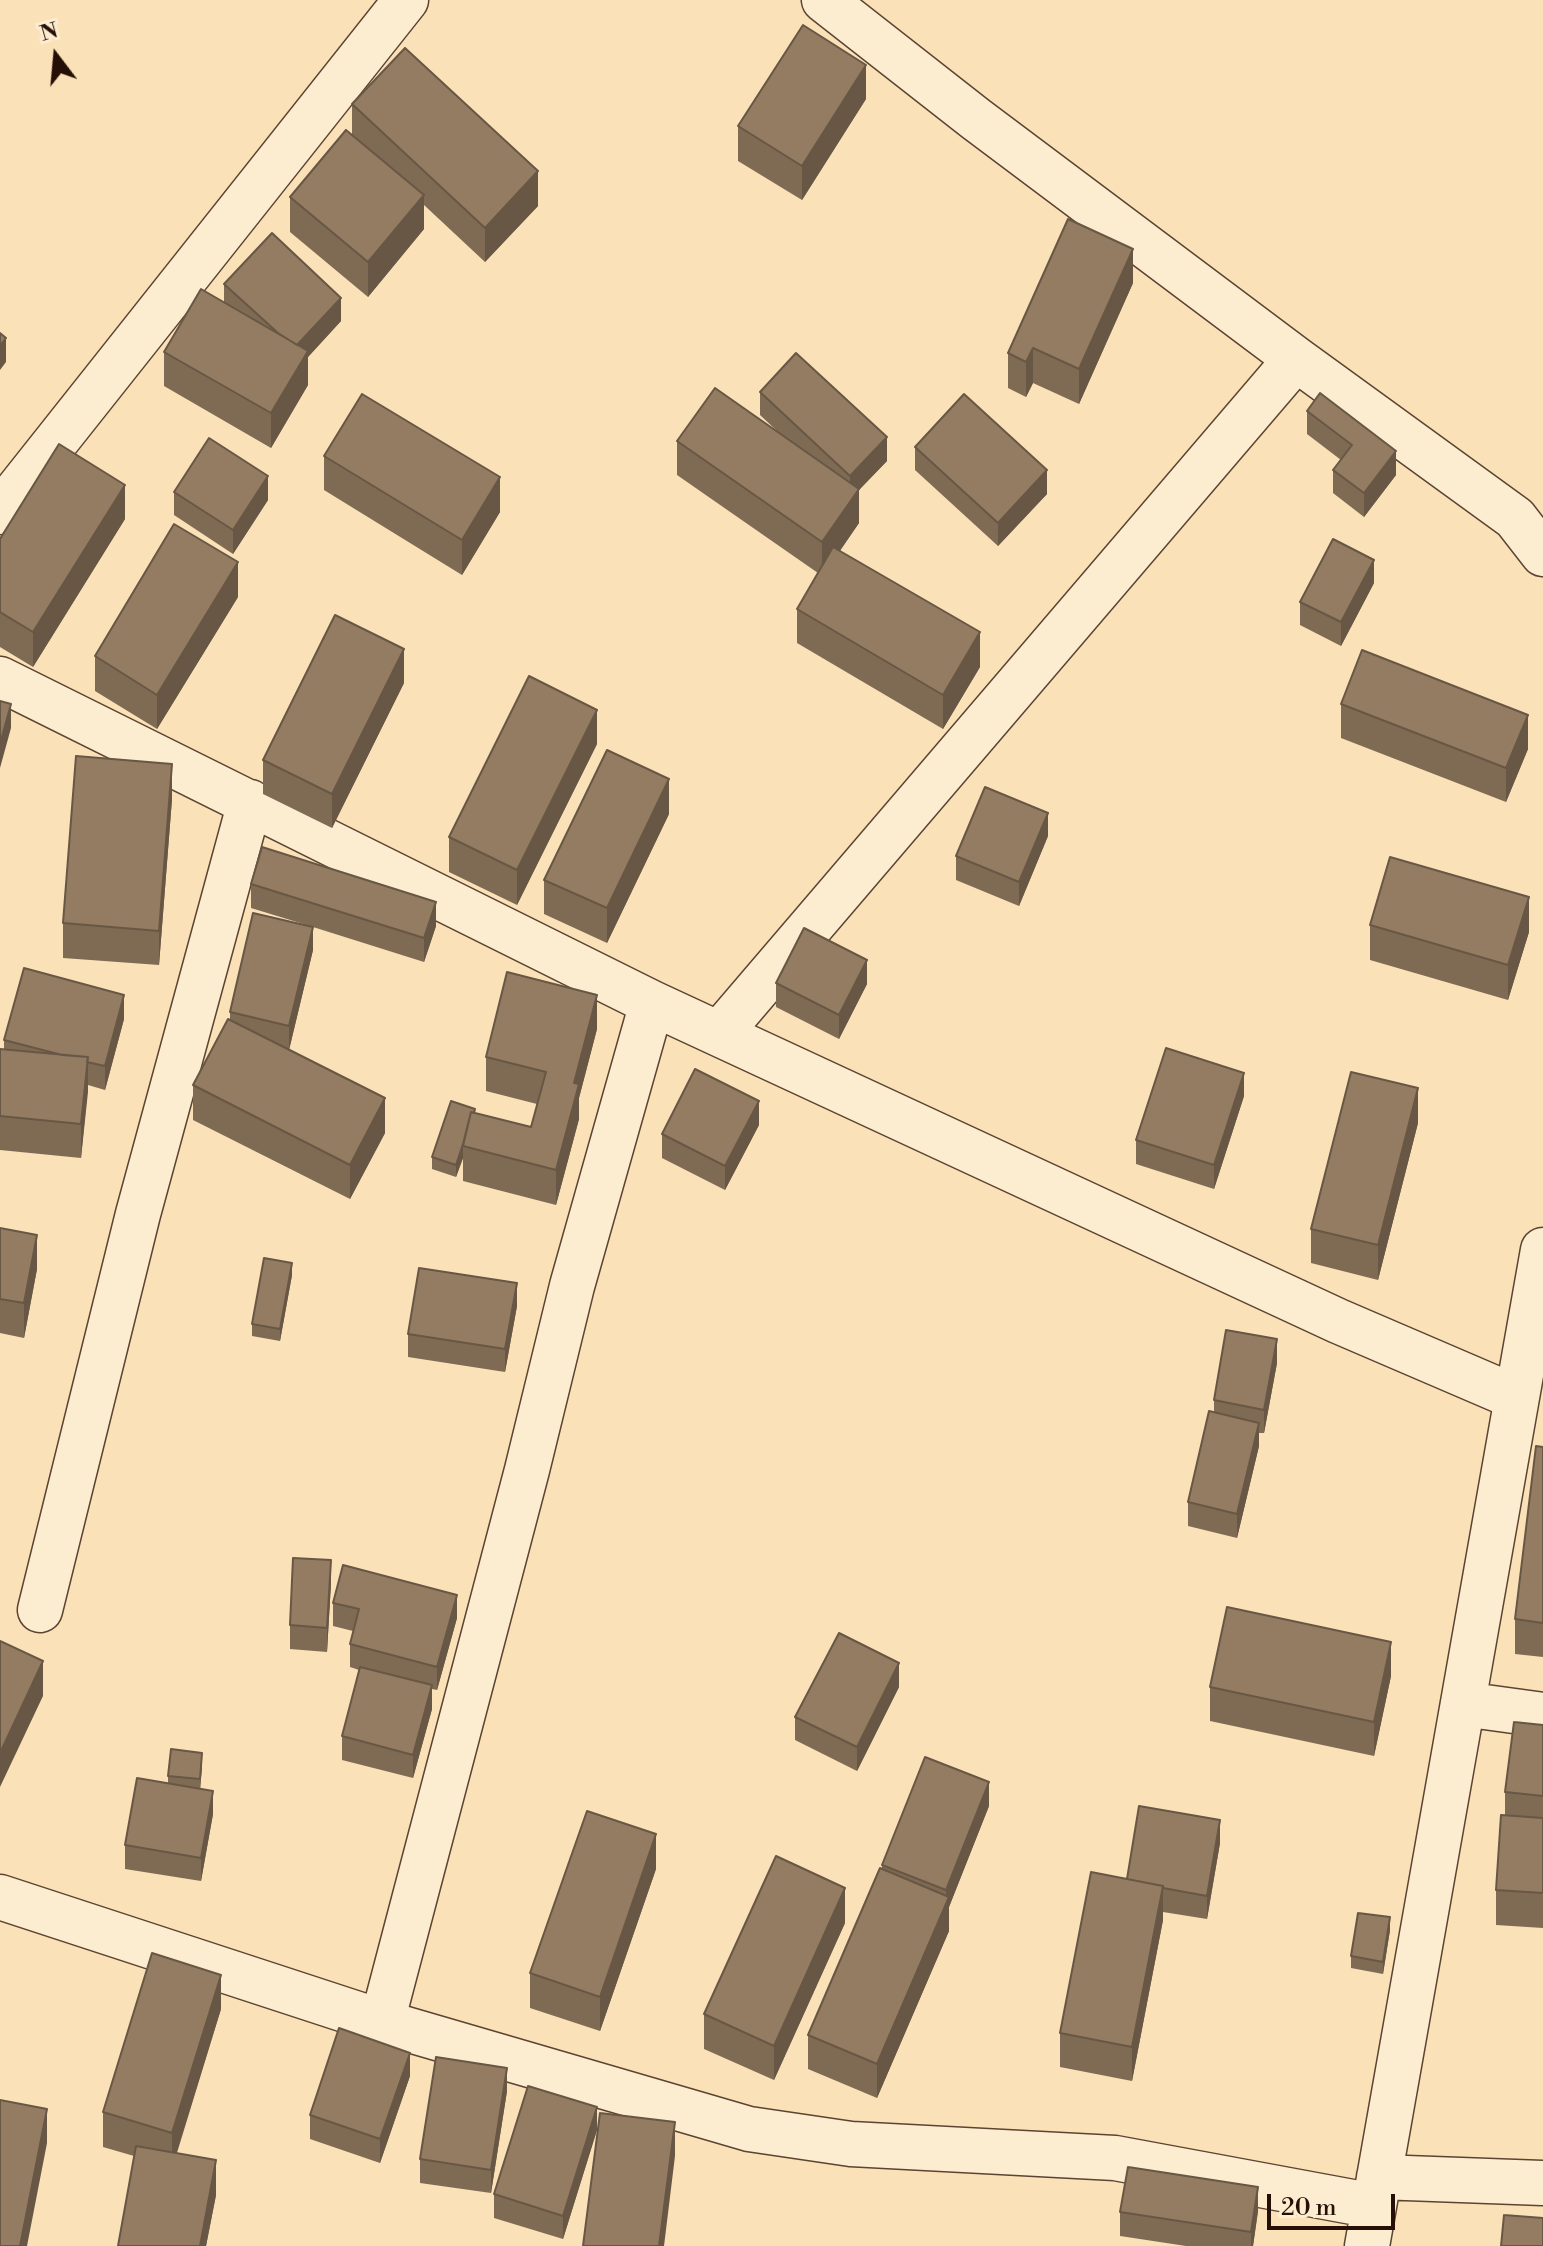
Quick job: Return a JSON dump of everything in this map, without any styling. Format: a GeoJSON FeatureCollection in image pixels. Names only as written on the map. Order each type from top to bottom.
{"type":"FeatureCollection","features":[{"type":"Feature","properties":{"kind":"street"},"geometry":{"type":"LineString","coordinates":[[0,512],[406,0]]}},
{"type":"Feature","properties":{"kind":"street"},"geometry":{"type":"LineString","coordinates":[[824,0],[976,119],[1296,359],[1515,518],[1543,554]]}},
{"type":"Feature","properties":{"kind":"street"},"geometry":{"type":"LineString","coordinates":[[719,1034],[1296,359]]}},
{"type":"Feature","properties":{"kind":"street"},"geometry":{"type":"LineString","coordinates":[[0,679],[652,1003],[1338,1321],[1515,1397]]}},
{"type":"Feature","properties":{"kind":"street"},"geometry":{"type":"LineString","coordinates":[[40,1610],[138,1214],[250,802]]}},
{"type":"Feature","properties":{"kind":"street"},"geometry":{"type":"LineString","coordinates":[[382,2022],[527,1470],[572,1286],[652,1003]]}},
{"type":"Feature","properties":{"kind":"street"},"geometry":{"type":"LineString","coordinates":[[1374,2210],[1515,1397],[1541,1270]]}},
{"type":"Feature","properties":{"kind":"street"},"geometry":{"type":"LineString","coordinates":[[1463,1704],[1543,1715]]}},
{"type":"Feature","properties":{"kind":"street"},"geometry":{"type":"LineString","coordinates":[[0,1897],[382,2022],[749,2129],[796,2138],[851,2144],[1115,2158],[1374,2210],[1543,2183]]}},
{"type":"Feature","properties":{"kind":"building"},"geometry":{"type":"Polygon","coordinates":[[[803,25],[866,65],[802,166],[738,126],[803,25]]]}},
{"type":"Feature","properties":{"kind":"building"},"geometry":{"type":"Polygon","coordinates":[[[405,48],[538,171],[485,228],[352,104],[405,48]]]}},
{"type":"Feature","properties":{"kind":"building"},"geometry":{"type":"Polygon","coordinates":[[[346,130],[424,195],[368,262],[290,197],[346,130]]]}},
{"type":"Feature","properties":{"kind":"building"},"geometry":{"type":"Polygon","coordinates":[[[1068,219],[1133,249],[1079,369],[1033,348],[1026,362],[1008,353],[1068,219]]]}},
{"type":"Feature","properties":{"kind":"building"},"geometry":{"type":"Polygon","coordinates":[[[272,233],[341,298],[297,345],[278,333],[224,284],[272,233]]]}},
{"type":"Feature","properties":{"kind":"building"},"geometry":{"type":"Polygon","coordinates":[[[201,289],[308,351],[271,413],[164,352],[201,289]]]}},
{"type":"Feature","properties":{"kind":"building"},"geometry":{"type":"Polygon","coordinates":[[[796,353],[887,437],[850,476],[760,392],[796,353]]]}},
{"type":"Feature","properties":{"kind":"building"},"geometry":{"type":"Polygon","coordinates":[[[715,388],[859,489],[822,542],[677,441],[715,388]]]}},
{"type":"Feature","properties":{"kind":"building"},"geometry":{"type":"Polygon","coordinates":[[[1320,393],[1396,451],[1364,493],[1333,470],[1352,445],[1307,411],[1320,393]]]}},
{"type":"Feature","properties":{"kind":"building"},"geometry":{"type":"Polygon","coordinates":[[[362,394],[500,477],[462,540],[324,456],[362,394]]]}},
{"type":"Feature","properties":{"kind":"building"},"geometry":{"type":"Polygon","coordinates":[[[964,394],[1047,470],[998,523],[915,447],[964,394]]]}},
{"type":"Feature","properties":{"kind":"building"},"geometry":{"type":"Polygon","coordinates":[[[209,438],[268,476],[233,530],[174,492],[209,438]]]}},
{"type":"Feature","properties":{"kind":"building"},"geometry":{"type":"Polygon","coordinates":[[[59,444],[125,485],[33,632],[0,612],[0,539],[59,444]]]}},
{"type":"Feature","properties":{"kind":"building"},"geometry":{"type":"Polygon","coordinates":[[[174,524],[238,562],[157,695],[95,656],[174,524]]]}},
{"type":"Feature","properties":{"kind":"building"},"geometry":{"type":"Polygon","coordinates":[[[1333,539],[1374,560],[1341,622],[1300,602],[1333,539]]]}},
{"type":"Feature","properties":{"kind":"building"},"geometry":{"type":"Polygon","coordinates":[[[833,547],[980,632],[943,695],[797,609],[833,547]]]}},
{"type":"Feature","properties":{"kind":"building"},"geometry":{"type":"Polygon","coordinates":[[[335,615],[404,649],[332,794],[263,760],[335,615]]]}},
{"type":"Feature","properties":{"kind":"building"},"geometry":{"type":"Polygon","coordinates":[[[1362,650],[1528,715],[1506,768],[1341,704],[1362,650]]]}},
{"type":"Feature","properties":{"kind":"building"},"geometry":{"type":"Polygon","coordinates":[[[529,676],[597,710],[517,870],[449,837],[529,676]]]}},
{"type":"Feature","properties":{"kind":"building"},"geometry":{"type":"Polygon","coordinates":[[[0,701],[11,704],[0,744],[0,701]]]}},
{"type":"Feature","properties":{"kind":"building"},"geometry":{"type":"Polygon","coordinates":[[[607,750],[669,779],[607,908],[544,880],[607,750]]]}},
{"type":"Feature","properties":{"kind":"building"},"geometry":{"type":"Polygon","coordinates":[[[76,756],[172,764],[159,931],[63,923],[76,756]]]}},
{"type":"Feature","properties":{"kind":"building"},"geometry":{"type":"Polygon","coordinates":[[[985,787],[1048,813],[1019,882],[956,856],[985,787]]]}},
{"type":"Feature","properties":{"kind":"building"},"geometry":{"type":"Polygon","coordinates":[[[262,847],[436,902],[424,938],[251,884],[262,847]]]}},
{"type":"Feature","properties":{"kind":"building"},"geometry":{"type":"Polygon","coordinates":[[[1390,857],[1529,897],[1508,965],[1370,925],[1390,857]]]}},
{"type":"Feature","properties":{"kind":"building"},"geometry":{"type":"Polygon","coordinates":[[[253,913],[313,927],[289,1026],[230,1012],[253,913]]]}},
{"type":"Feature","properties":{"kind":"building"},"geometry":{"type":"Polygon","coordinates":[[[804,928],[867,960],[839,1015],[776,983],[804,928]]]}},
{"type":"Feature","properties":{"kind":"building"},"geometry":{"type":"Polygon","coordinates":[[[24,968],[124,995],[105,1066],[87,1062],[88,1057],[62,1055],[4,1040],[24,968]]]}},
{"type":"Feature","properties":{"kind":"building"},"geometry":{"type":"Polygon","coordinates":[[[507,972],[597,995],[574,1083],[579,1084],[556,1170],[463,1146],[471,1112],[531,1127],[546,1072],[486,1057],[507,972]]]}},
{"type":"Feature","properties":{"kind":"building"},"geometry":{"type":"Polygon","coordinates":[[[228,1019],[385,1098],[350,1165],[193,1085],[228,1019]]]}},
{"type":"Feature","properties":{"kind":"building"},"geometry":{"type":"Polygon","coordinates":[[[1166,1048],[1244,1073],[1214,1165],[1136,1140],[1166,1048]]]}},
{"type":"Feature","properties":{"kind":"building"},"geometry":{"type":"Polygon","coordinates":[[[0,1049],[88,1057],[81,1124],[0,1116],[0,1049]]]}},
{"type":"Feature","properties":{"kind":"building"},"geometry":{"type":"Polygon","coordinates":[[[695,1069],[759,1101],[725,1166],[662,1134],[695,1069]]]}},
{"type":"Feature","properties":{"kind":"building"},"geometry":{"type":"Polygon","coordinates":[[[1351,1072],[1418,1088],[1378,1245],[1311,1229],[1351,1072]]]}},
{"type":"Feature","properties":{"kind":"building"},"geometry":{"type":"Polygon","coordinates":[[[451,1101],[475,1109],[474,1113],[471,1112],[456,1165],[432,1157],[451,1101]]]}},
{"type":"Feature","properties":{"kind":"building"},"geometry":{"type":"Polygon","coordinates":[[[0,1228],[37,1235],[24,1303],[0,1299],[0,1228]]]}},
{"type":"Feature","properties":{"kind":"building"},"geometry":{"type":"Polygon","coordinates":[[[264,1258],[292,1263],[280,1329],[252,1324],[264,1258]]]}},
{"type":"Feature","properties":{"kind":"building"},"geometry":{"type":"Polygon","coordinates":[[[419,1268],[517,1283],[505,1349],[408,1334],[419,1268]]]}},
{"type":"Feature","properties":{"kind":"building"},"geometry":{"type":"Polygon","coordinates":[[[1226,1330],[1277,1339],[1264,1410],[1214,1400],[1226,1330]]]}},
{"type":"Feature","properties":{"kind":"building"},"geometry":{"type":"Polygon","coordinates":[[[1209,1411],[1259,1423],[1237,1514],[1188,1502],[1209,1411]]]}},
{"type":"Feature","properties":{"kind":"building"},"geometry":{"type":"Polygon","coordinates":[[[1536,1446],[1543,1447],[1543,1623],[1515,1619],[1536,1446]]]}},
{"type":"Feature","properties":{"kind":"building"},"geometry":{"type":"Polygon","coordinates":[[[293,1558],[331,1560],[327,1628],[290,1625],[293,1558]]]}},
{"type":"Feature","properties":{"kind":"building"},"geometry":{"type":"Polygon","coordinates":[[[343,1565],[457,1595],[437,1667],[350,1644],[359,1609],[333,1603],[343,1565]]]}},
{"type":"Feature","properties":{"kind":"building"},"geometry":{"type":"Polygon","coordinates":[[[1227,1607],[1391,1642],[1374,1722],[1210,1687],[1227,1607]]]}},
{"type":"Feature","properties":{"kind":"building"},"geometry":{"type":"Polygon","coordinates":[[[839,1633],[899,1663],[857,1747],[795,1717],[839,1633]]]}},
{"type":"Feature","properties":{"kind":"building"},"geometry":{"type":"Polygon","coordinates":[[[0,1641],[43,1661],[0,1753],[0,1641]]]}},
{"type":"Feature","properties":{"kind":"building"},"geometry":{"type":"Polygon","coordinates":[[[360,1667],[432,1685],[413,1755],[342,1736],[360,1667]]]}},
{"type":"Feature","properties":{"kind":"building"},"geometry":{"type":"Polygon","coordinates":[[[1514,1722],[1543,1725],[1543,1796],[1505,1792],[1514,1722]]]}},
{"type":"Feature","properties":{"kind":"building"},"geometry":{"type":"Polygon","coordinates":[[[171,1749],[202,1753],[200,1779],[168,1776],[171,1749]]]}},
{"type":"Feature","properties":{"kind":"building"},"geometry":{"type":"Polygon","coordinates":[[[925,1757],[989,1782],[946,1890],[882,1865],[925,1757]]]}},
{"type":"Feature","properties":{"kind":"building"},"geometry":{"type":"Polygon","coordinates":[[[137,1778],[213,1791],[201,1858],[125,1845],[137,1778]]]}},
{"type":"Feature","properties":{"kind":"building"},"geometry":{"type":"Polygon","coordinates":[[[1139,1806],[1220,1820],[1207,1896],[1127,1879],[1139,1806]]]}},
{"type":"Feature","properties":{"kind":"building"},"geometry":{"type":"Polygon","coordinates":[[[587,1811],[656,1834],[600,1997],[530,1973],[587,1811]]]}},
{"type":"Feature","properties":{"kind":"building"},"geometry":{"type":"Polygon","coordinates":[[[1501,1815],[1543,1818],[1543,1893],[1496,1890],[1501,1815]]]}},
{"type":"Feature","properties":{"kind":"building"},"geometry":{"type":"Polygon","coordinates":[[[776,1856],[845,1888],[774,2046],[704,2014],[776,1856]]]}},
{"type":"Feature","properties":{"kind":"building"},"geometry":{"type":"Polygon","coordinates":[[[880,1868],[949,1897],[877,2064],[808,2035],[880,1868]]]}},
{"type":"Feature","properties":{"kind":"building"},"geometry":{"type":"Polygon","coordinates":[[[1091,1872],[1163,1886],[1132,2047],[1060,2033],[1091,1872]]]}},
{"type":"Feature","properties":{"kind":"building"},"geometry":{"type":"Polygon","coordinates":[[[1358,1913],[1390,1917],[1383,1962],[1351,1956],[1358,1913]]]}},
{"type":"Feature","properties":{"kind":"building"},"geometry":{"type":"Polygon","coordinates":[[[152,1953],[221,1975],[172,2133],[103,2112],[152,1953]]]}},
{"type":"Feature","properties":{"kind":"building"},"geometry":{"type":"Polygon","coordinates":[[[339,2028],[410,2053],[380,2139],[310,2115],[339,2028]]]}},
{"type":"Feature","properties":{"kind":"building"},"geometry":{"type":"Polygon","coordinates":[[[436,2057],[507,2068],[491,2170],[420,2159],[436,2057]]]}},
{"type":"Feature","properties":{"kind":"building"},"geometry":{"type":"Polygon","coordinates":[[[528,2086],[597,2107],[563,2216],[494,2194],[528,2086]]]}},
{"type":"Feature","properties":{"kind":"building"},"geometry":{"type":"Polygon","coordinates":[[[0,2100],[47,2109],[20,2246],[0,2246],[0,2100]]]}},
{"type":"Feature","properties":{"kind":"building"},"geometry":{"type":"Polygon","coordinates":[[[600,2113],[675,2122],[659,2246],[583,2246],[600,2113]]]}},
{"type":"Feature","properties":{"kind":"building"},"geometry":{"type":"Polygon","coordinates":[[[136,2146],[216,2160],[200,2246],[118,2246],[136,2146]]]}},
{"type":"Feature","properties":{"kind":"building"},"geometry":{"type":"Polygon","coordinates":[[[1128,2167],[1258,2187],[1251,2232],[1120,2212],[1128,2167]]]}},
{"type":"Feature","properties":{"kind":"building"},"geometry":{"type":"Polygon","coordinates":[[[1504,2215],[1543,2218],[1543,2246],[1501,2246],[1504,2215]]]}}]}
